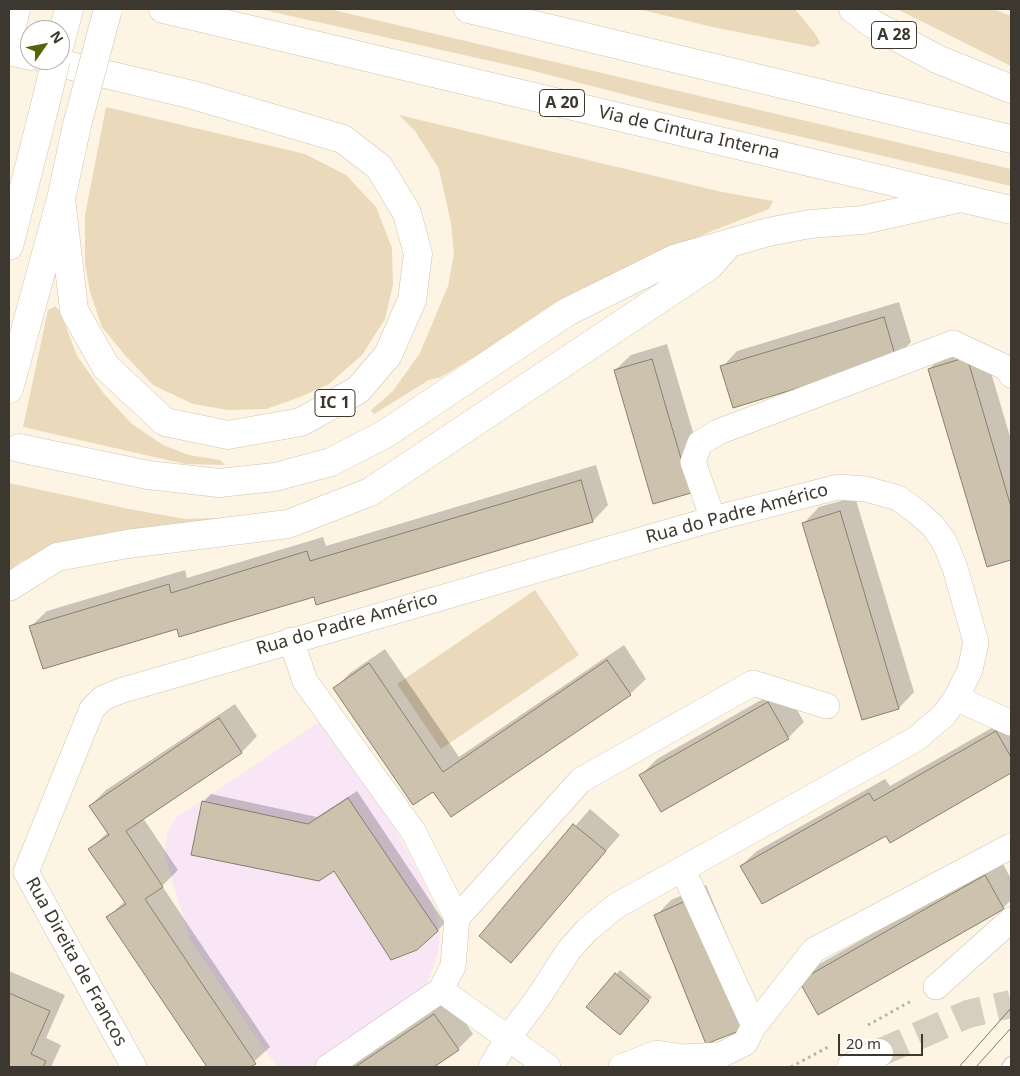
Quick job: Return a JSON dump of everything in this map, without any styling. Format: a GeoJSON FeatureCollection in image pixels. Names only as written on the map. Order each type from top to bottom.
{"type":"FeatureCollection","features":[{"type":"Feature","properties":{"kind":"main road"},"geometry":{"type":"LineString","coordinates":[[9,38],[16,9]]}},
{"type":"Feature","properties":{"kind":"main road"},"geometry":{"type":"LineString","coordinates":[[9,389],[61,198],[77,125],[108,9]]}},
{"type":"Feature","properties":{"kind":"main road","name":"Via de Cintura Interna"},"geometry":{"type":"LineString","coordinates":[[164,9],[1011,210]]}},
{"type":"Feature","properties":{"kind":"main road"},"geometry":{"type":"LineString","coordinates":[[468,9],[1011,139]]}},
{"type":"Feature","properties":{"kind":"main road","name":"A 28"},"geometry":{"type":"LineString","coordinates":[[853,9],[873,24],[937,59],[1011,89]]}},
{"type":"Feature","properties":{"kind":"main road","name":"IC 1"},"geometry":{"type":"LineString","coordinates":[[61,198],[74,310],[106,367],[165,422],[228,435],[301,422],[358,390],[388,355],[412,300],[418,254],[406,212],[378,167],[342,139],[193,95],[70,66]]}},
{"type":"Feature","properties":{"kind":"main road"},"geometry":{"type":"LineString","coordinates":[[9,246],[54,70]]}},
{"type":"Feature","properties":{"kind":"main road"},"geometry":{"type":"LineString","coordinates":[[19,448],[148,475],[219,483],[275,477],[331,462],[385,434],[567,312],[674,259],[768,232],[810,224],[863,220],[960,198]]}},
{"type":"Feature","properties":{"kind":"main road"},"geometry":{"type":"LineString","coordinates":[[9,587],[57,556],[128,544],[288,524],[370,492],[709,266],[728,245]]}},
{"type":"Feature","properties":{"kind":"main road"},"geometry":{"type":"LineString","coordinates":[[851,1067],[880,1053]]}},
{"type":"Feature","properties":{"kind":"street"},"geometry":{"type":"LineString","coordinates":[[713,519],[693,462],[700,443],[718,432],[953,343],[1009,369],[1011,375]]}},
{"type":"Feature","properties":{"kind":"street","name":"Rua do Padre Américo"},"geometry":{"type":"LineString","coordinates":[[18,871],[92,709],[103,698],[120,691],[291,640],[713,519],[838,487],[866,489],[898,498],[933,526],[944,543],[955,568],[976,642],[970,670],[956,698],[944,715],[916,739],[616,906],[587,930],[569,950],[490,1067]]}},
{"type":"Feature","properties":{"kind":"street"},"geometry":{"type":"LineString","coordinates":[[291,640],[304,681],[412,831],[457,918],[453,966],[441,990],[328,1067]]}},
{"type":"Feature","properties":{"kind":"street"},"geometry":{"type":"LineString","coordinates":[[457,918],[582,780],[590,775],[753,683],[827,706]]}},
{"type":"Feature","properties":{"kind":"street"},"geometry":{"type":"LineString","coordinates":[[956,698],[1011,723]]}},
{"type":"Feature","properties":{"kind":"street"},"geometry":{"type":"LineString","coordinates":[[621,1067],[657,1052],[683,1057],[721,1055],[744,1043],[754,1026],[814,950],[1011,846]]}},
{"type":"Feature","properties":{"kind":"street"},"geometry":{"type":"LineString","coordinates":[[683,870],[754,1026]]}},
{"type":"Feature","properties":{"kind":"street","name":"Rua Direita de Francos"},"geometry":{"type":"LineString","coordinates":[[18,871],[134,1067]]}},
{"type":"Feature","properties":{"kind":"street"},"geometry":{"type":"LineString","coordinates":[[936,987],[1011,920]]}},
{"type":"Feature","properties":{"kind":"street"},"geometry":{"type":"LineString","coordinates":[[441,990],[548,1067]]}},
{"type":"Feature","properties":{"kind":"lane"},"geometry":{"type":"LineString","coordinates":[[1008,1067],[1011,1063]]}},
{"type":"Feature","properties":{"kind":"path"},"geometry":{"type":"LineString","coordinates":[[861,1029],[936,987]]}},
{"type":"Feature","properties":{"kind":"path"},"geometry":{"type":"LineString","coordinates":[[791,1067],[835,1043]]}},
{"type":"Feature","properties":{"kind":"shaded area"},"geometry":{"type":"Polygon","coordinates":[[[260,9],[329,9],[1011,169],[1011,186],[661,104],[526,69],[260,9]]]}},
{"type":"Feature","properties":{"kind":"shaded area"},"geometry":{"type":"Polygon","coordinates":[[[638,9],[795,9],[816,35],[820,43],[814,47],[717,28],[638,9]]]}},
{"type":"Feature","properties":{"kind":"shaded area"},"geometry":{"type":"Polygon","coordinates":[[[897,9],[993,9],[1011,16],[1011,66],[897,9]]]}},
{"type":"Feature","properties":{"kind":"shaded area"},"geometry":{"type":"Polygon","coordinates":[[[106,107],[305,154],[346,175],[376,207],[392,248],[393,285],[385,319],[362,355],[329,384],[266,409],[228,410],[193,404],[153,385],[102,327],[90,292],[85,263],[85,215],[106,107]]]}},
{"type":"Feature","properties":{"kind":"shaded area"},"geometry":{"type":"Polygon","coordinates":[[[399,115],[722,192],[773,201],[769,209],[712,231],[605,278],[441,377],[429,380],[374,414],[371,410],[393,391],[420,353],[448,286],[454,254],[451,223],[439,169],[415,131],[399,115]]]}},
{"type":"Feature","properties":{"kind":"shaded area"},"geometry":{"type":"Polygon","coordinates":[[[55,306],[60,311],[77,356],[104,394],[132,424],[163,445],[189,455],[220,460],[225,465],[185,464],[23,427],[48,310],[55,306]]]}},
{"type":"Feature","properties":{"kind":"shaded area"},"geometry":{"type":"Polygon","coordinates":[[[9,483],[185,519],[251,517],[48,549],[20,562],[9,571],[9,483]]]}},
{"type":"Feature","properties":{"kind":"shaded area"},"geometry":{"type":"Polygon","coordinates":[[[535,590],[579,655],[441,749],[397,684],[535,590]]]}},
{"type":"Feature","properties":{"kind":"shaded area"},"geometry":{"type":"Polygon","coordinates":[[[319,722],[393,826],[424,883],[437,918],[440,934],[438,953],[425,988],[318,1067],[277,1067],[190,940],[165,855],[167,834],[176,818],[319,722]]]}},
{"type":"Feature","properties":{"kind":"building"},"geometry":{"type":"Polygon","coordinates":[[[884,317],[896,358],[733,408],[720,366],[884,317]]]}},
{"type":"Feature","properties":{"kind":"building"},"geometry":{"type":"Polygon","coordinates":[[[967,357],[1011,507],[1011,560],[987,567],[928,369],[967,357]]]}},
{"type":"Feature","properties":{"kind":"building"},"geometry":{"type":"Polygon","coordinates":[[[652,359],[691,493],[653,504],[614,370],[652,359]]]}},
{"type":"Feature","properties":{"kind":"building"},"geometry":{"type":"Polygon","coordinates":[[[581,480],[593,522],[316,605],[314,597],[179,637],[177,629],[43,669],[29,626],[169,584],[171,593],[307,551],[310,561],[581,480]]]}},
{"type":"Feature","properties":{"kind":"building"},"geometry":{"type":"Polygon","coordinates":[[[840,511],[899,709],[862,720],[802,523],[840,511]]]}},
{"type":"Feature","properties":{"kind":"building"},"geometry":{"type":"Polygon","coordinates":[[[607,660],[631,695],[451,817],[433,792],[413,805],[333,688],[369,663],[443,772],[607,660]]]}},
{"type":"Feature","properties":{"kind":"building"},"geometry":{"type":"Polygon","coordinates":[[[768,702],[789,739],[661,812],[639,775],[768,702]]]}},
{"type":"Feature","properties":{"kind":"building"},"geometry":{"type":"Polygon","coordinates":[[[219,718],[242,753],[126,831],[163,887],[145,899],[256,1064],[250,1067],[207,1067],[106,917],[126,904],[88,849],[109,835],[89,806],[219,718]]]}},
{"type":"Feature","properties":{"kind":"building"},"geometry":{"type":"Polygon","coordinates":[[[996,731],[1011,757],[1011,773],[890,843],[886,836],[762,904],[740,866],[869,793],[874,801],[996,731]]]}},
{"type":"Feature","properties":{"kind":"building"},"geometry":{"type":"Polygon","coordinates":[[[348,798],[438,931],[417,950],[391,960],[334,871],[319,881],[191,855],[202,801],[308,824],[348,798]]]}},
{"type":"Feature","properties":{"kind":"building"},"geometry":{"type":"Polygon","coordinates":[[[573,824],[606,851],[511,963],[479,936],[573,824]]]}},
{"type":"Feature","properties":{"kind":"building"},"geometry":{"type":"Polygon","coordinates":[[[985,875],[1004,909],[818,1015],[799,981],[985,875]]]}},
{"type":"Feature","properties":{"kind":"building"},"geometry":{"type":"Polygon","coordinates":[[[690,899],[744,1029],[706,1044],[654,915],[690,899]]]}},
{"type":"Feature","properties":{"kind":"building"},"geometry":{"type":"Polygon","coordinates":[[[615,973],[649,1001],[620,1035],[586,1007],[615,973]]]}},
{"type":"Feature","properties":{"kind":"building"},"geometry":{"type":"Polygon","coordinates":[[[9,993],[50,1011],[31,1054],[46,1061],[43,1067],[9,1067],[9,993]]]}},
{"type":"Feature","properties":{"kind":"building"},"geometry":{"type":"Polygon","coordinates":[[[434,1014],[459,1050],[434,1067],[355,1067],[434,1014]]]}},
{"type":"Feature","properties":{"kind":"tunnel"},"geometry":{"type":"LineString","coordinates":[[879,1053],[968,1014],[1011,1004]]}},
{"type":"Feature","properties":{"kind":"tram line"},"geometry":{"type":"LineString","coordinates":[[959,1067],[1011,1008]]}},
{"type":"Feature","properties":{"kind":"tram line"},"geometry":{"type":"LineString","coordinates":[[976,1067],[1011,1028]]}}]}
